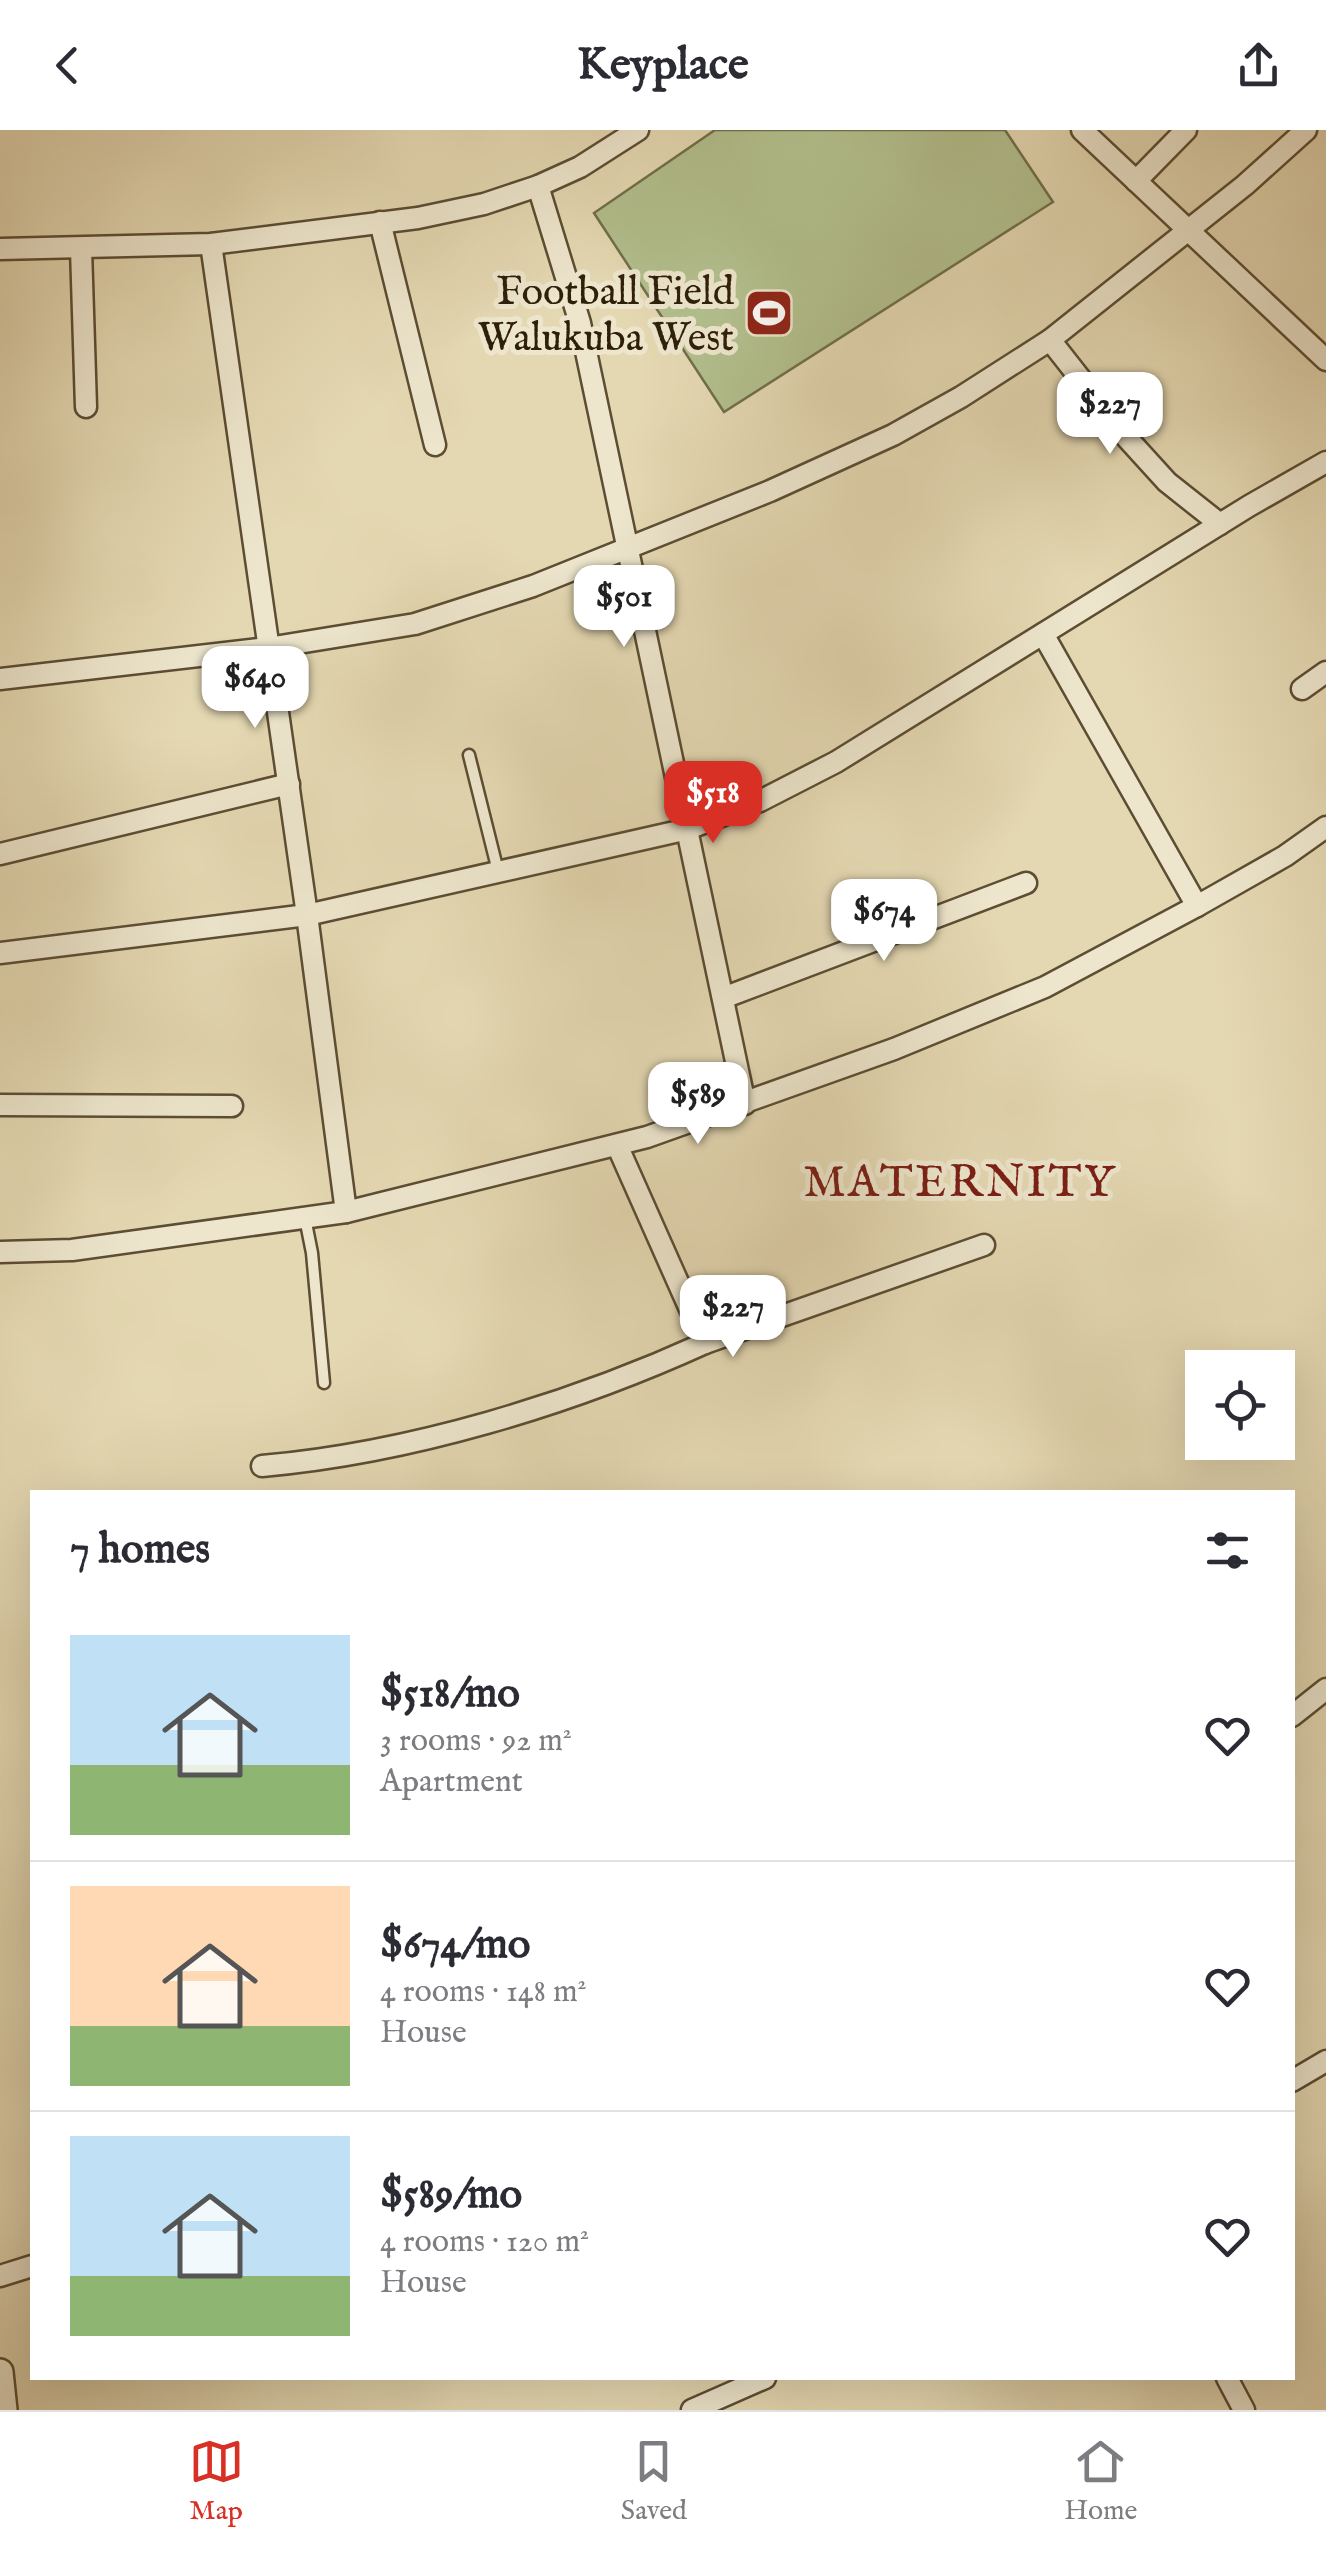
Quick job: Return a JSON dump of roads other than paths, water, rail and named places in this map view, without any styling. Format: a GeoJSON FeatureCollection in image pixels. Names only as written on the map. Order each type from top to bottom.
{"type":"FeatureCollection","features":[{"type":"Feature","properties":{"kind":"street"},"geometry":{"type":"LineString","coordinates":[[0,249],[211,244],[484,204],[580,167],[638,130]]}},
{"type":"Feature","properties":{"kind":"street"},"geometry":{"type":"LineString","coordinates":[[1082,130],[1326,360]]}},
{"type":"Feature","properties":{"kind":"street"},"geometry":{"type":"LineString","coordinates":[[1136,180],[1186,130]]}},
{"type":"Feature","properties":{"kind":"street"},"geometry":{"type":"LineString","coordinates":[[0,679],[268,648],[415,624],[628,550],[893,435],[962,397],[1050,340],[1306,130]]}},
{"type":"Feature","properties":{"kind":"street"},"geometry":{"type":"LineString","coordinates":[[538,186],[580,323],[745,1104]]}},
{"type":"Feature","properties":{"kind":"street"},"geometry":{"type":"LineString","coordinates":[[380,222],[435,445]]}},
{"type":"Feature","properties":{"kind":"street"},"geometry":{"type":"LineString","coordinates":[[211,244],[346,1212]]}},
{"type":"Feature","properties":{"kind":"street"},"geometry":{"type":"LineString","coordinates":[[80,249],[86,407]]}},
{"type":"Feature","properties":{"kind":"street"},"geometry":{"type":"LineString","coordinates":[[1050,340],[1126,438],[1167,482],[1220,524]]}},
{"type":"Feature","properties":{"kind":"street"},"geometry":{"type":"LineString","coordinates":[[0,953],[307,915],[688,830],[760,801],[836,762],[1326,462]]}},
{"type":"Feature","properties":{"kind":"street"},"geometry":{"type":"LineString","coordinates":[[1043,634],[1197,906]]}},
{"type":"Feature","properties":{"kind":"street"},"geometry":{"type":"LineString","coordinates":[[1302,689],[1326,672]]}},
{"type":"Feature","properties":{"kind":"street"},"geometry":{"type":"LineString","coordinates":[[0,854],[288,784]]}},
{"type":"Feature","properties":{"kind":"street"},"geometry":{"type":"LineString","coordinates":[[0,1252],[72,1250],[346,1212],[617,1145],[745,1104],[894,1049],[1044,987],[1197,906],[1285,856],[1326,827]]}},
{"type":"Feature","properties":{"kind":"street"},"geometry":{"type":"LineString","coordinates":[[723,998],[1026,883]]}},
{"type":"Feature","properties":{"kind":"street"},"geometry":{"type":"LineString","coordinates":[[0,1105],[232,1106]]}},
{"type":"Feature","properties":{"kind":"street"},"geometry":{"type":"LineString","coordinates":[[617,1145],[705,1343]]}},
{"type":"Feature","properties":{"kind":"street"},"geometry":{"type":"LineString","coordinates":[[262,1466],[319,1461],[420,1440],[560,1401],[630,1377],[705,1343],[984,1245]]}},
{"type":"Feature","properties":{"kind":"street"},"geometry":{"type":"LineString","coordinates":[[1295,1714],[1326,1689]]}},
{"type":"Feature","properties":{"kind":"street"},"geometry":{"type":"LineString","coordinates":[[1295,2079],[1326,2061]]}},
{"type":"Feature","properties":{"kind":"street"},"geometry":{"type":"LineString","coordinates":[[0,2276],[30,2267]]}},
{"type":"Feature","properties":{"kind":"street"},"geometry":{"type":"LineString","coordinates":[[0,2372],[4,2410]]}},
{"type":"Feature","properties":{"kind":"street"},"geometry":{"type":"LineString","coordinates":[[692,2410],[760,2380]]}},
{"type":"Feature","properties":{"kind":"street"},"geometry":{"type":"LineString","coordinates":[[1228,2380],[1244,2410]]}},
{"type":"Feature","properties":{"kind":"lane"},"geometry":{"type":"LineString","coordinates":[[469,756],[499,872]]}},
{"type":"Feature","properties":{"kind":"lane"},"geometry":{"type":"LineString","coordinates":[[305,1218],[324,1383]]}},
{"type":"Feature","properties":{"kind":"place","name":"Football Field Walukuba West"},"geometry":{"type":"Point","coordinates":[769,313]}},
{"type":"Feature","properties":{"kind":"district","name":"MATERNITY"},"geometry":{"type":"Point","coordinates":[960,1180]}}]}
